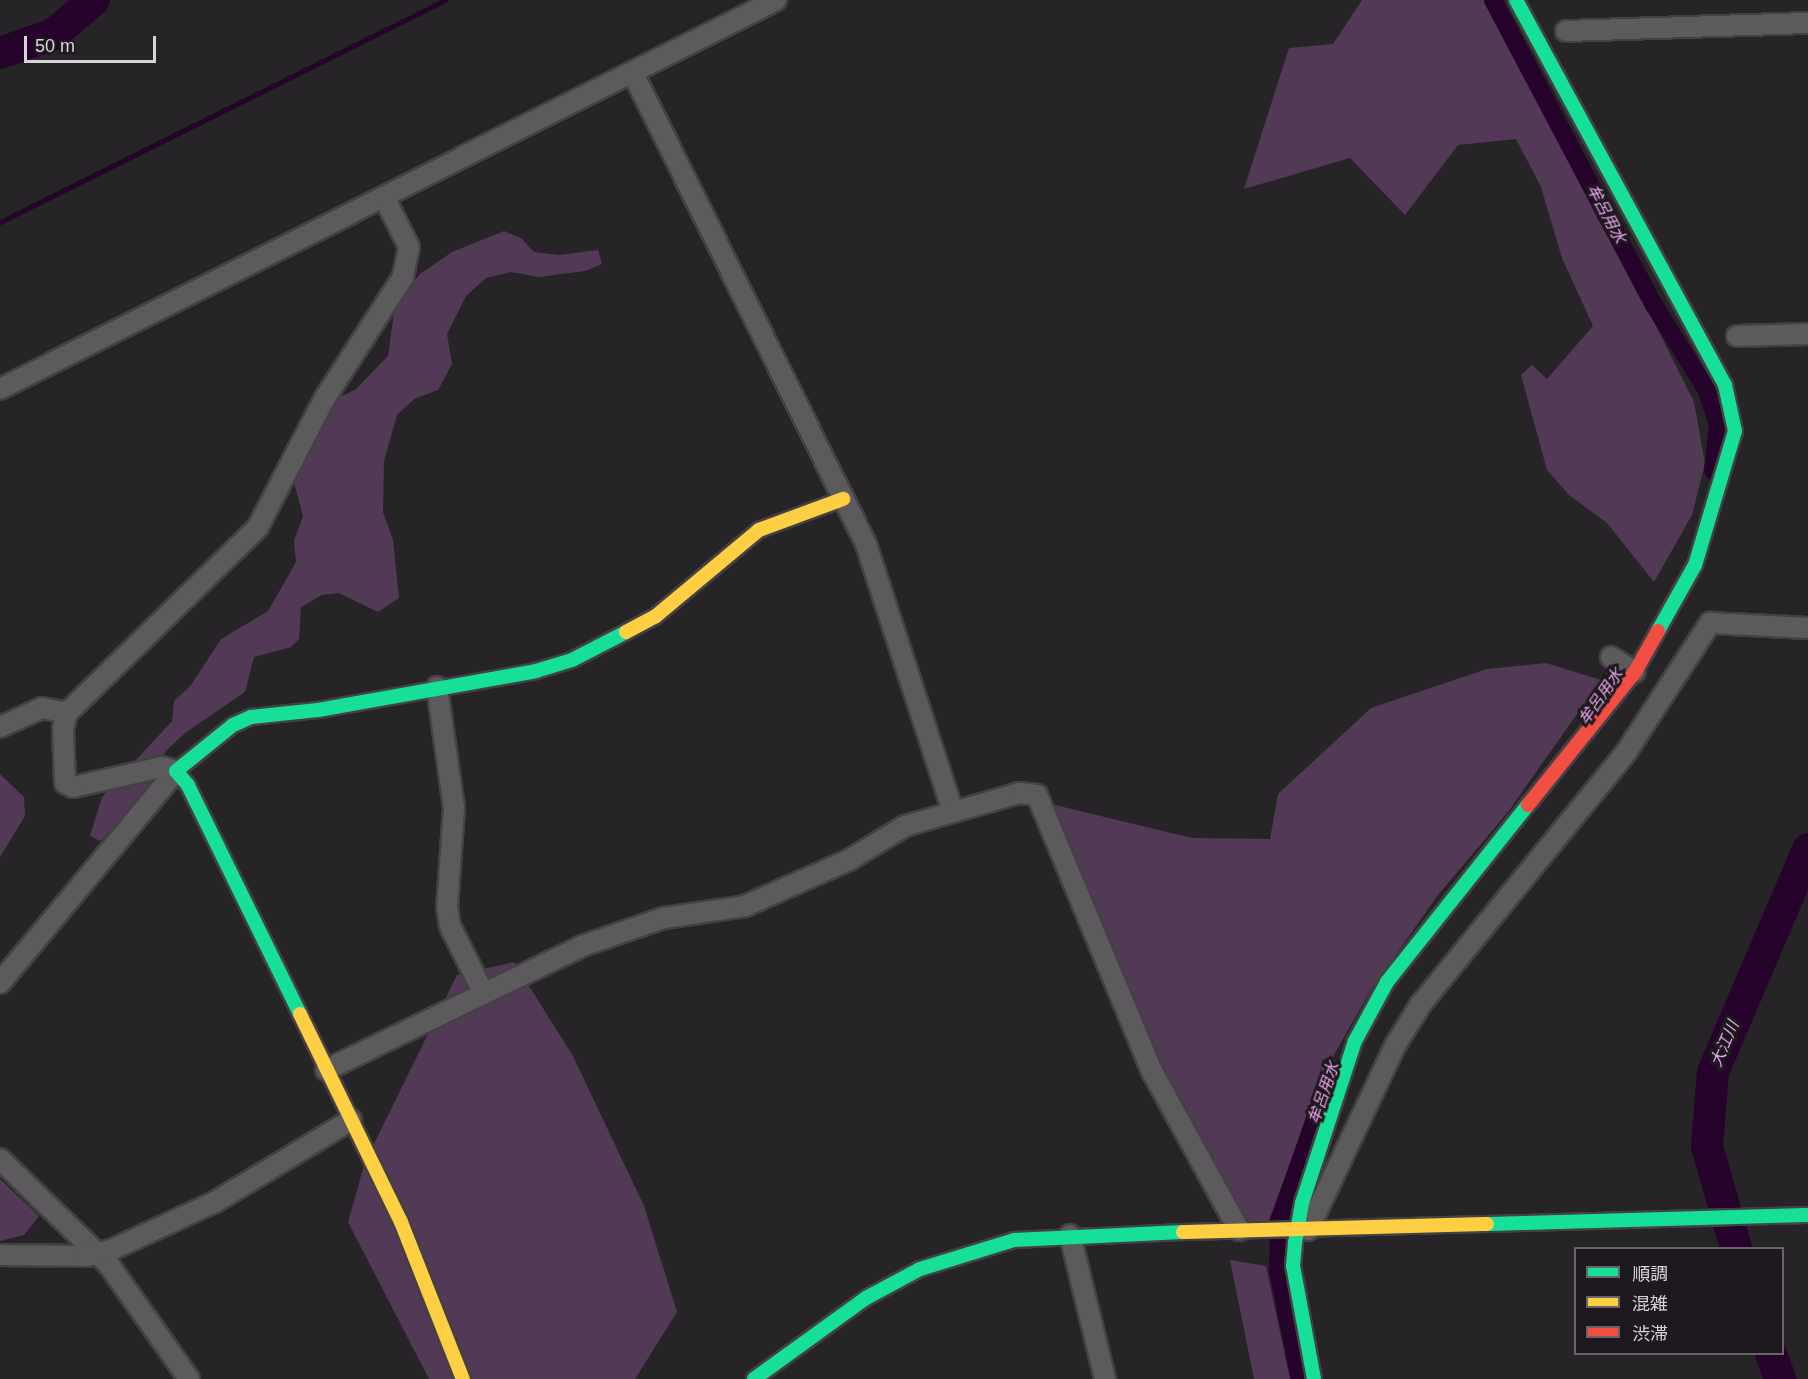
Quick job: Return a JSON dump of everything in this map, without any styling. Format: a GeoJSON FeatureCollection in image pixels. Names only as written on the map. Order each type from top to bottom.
{"type":"FeatureCollection","features":[{"type":"Feature","properties":{"kind":"street"},"geometry":{"type":"LineString","coordinates":[[0,389],[776,0]]}},
{"type":"Feature","properties":{"kind":"street"},"geometry":{"type":"LineString","coordinates":[[1314,1379],[1293,1266],[1298,1230],[1324,1134],[1369,1011],[1387,982],[1633,670],[1695,565],[1731,456],[1732,409],[1725,385],[1516,0]]}},
{"type":"Feature","properties":{"kind":"street"},"geometry":{"type":"LineString","coordinates":[[1566,31],[1808,23]]}},
{"type":"Feature","properties":{"kind":"street"},"geometry":{"type":"LineString","coordinates":[[633,73],[869,555],[953,811]]}},
{"type":"Feature","properties":{"kind":"street"},"geometry":{"type":"LineString","coordinates":[[384,197],[409,247],[403,277],[326,398],[258,527],[67,713],[63,729],[65,783],[74,787],[162,767],[176,771],[188,785],[425,1277],[463,1379]]}},
{"type":"Feature","properties":{"kind":"street"},"geometry":{"type":"LineString","coordinates":[[1737,336],[1808,334]]}},
{"type":"Feature","properties":{"kind":"street"},"geometry":{"type":"LineString","coordinates":[[0,983],[176,771],[232,725],[251,717],[318,710],[536,671],[583,655],[656,616],[759,530],[843,499]]}},
{"type":"Feature","properties":{"kind":"street"},"geometry":{"type":"LineString","coordinates":[[1298,1230],[1396,1044],[1421,1004],[1627,751],[1710,623],[1808,628]]}},
{"type":"Feature","properties":{"kind":"street"},"geometry":{"type":"LineString","coordinates":[[1611,657],[1633,670]]}},
{"type":"Feature","properties":{"kind":"street"},"geometry":{"type":"LineString","coordinates":[[437,687],[454,808],[447,907],[450,926],[483,992]]}},
{"type":"Feature","properties":{"kind":"street"},"geometry":{"type":"LineString","coordinates":[[0,727],[42,708],[67,713]]}},
{"type":"Feature","properties":{"kind":"street"},"geometry":{"type":"LineString","coordinates":[[326,1070],[483,992],[639,925],[745,906],[849,860],[905,826],[1019,793],[1037,795],[1153,1073],[1239,1230]]}},
{"type":"Feature","properties":{"kind":"street"},"geometry":{"type":"LineString","coordinates":[[0,1255],[99,1254],[215,1202],[351,1120]]}},
{"type":"Feature","properties":{"kind":"street"},"geometry":{"type":"LineString","coordinates":[[0,1159],[99,1254],[189,1379]]}},
{"type":"Feature","properties":{"kind":"street"},"geometry":{"type":"LineString","coordinates":[[754,1379],[866,1298],[920,1269],[1014,1240],[1070,1235],[1808,1215]]}},
{"type":"Feature","properties":{"kind":"street"},"geometry":{"type":"LineString","coordinates":[[1070,1235],[1105,1379]]}},
{"type":"Feature","properties":{"kind":"shaded area"},"geometry":{"type":"Polygon","coordinates":[[[1362,0],[1486,0],[1592,198],[1694,402],[1705,463],[1692,515],[1654,582],[1607,523],[1569,495],[1547,470],[1521,375],[1532,365],[1547,379],[1593,326],[1562,258],[1541,187],[1516,139],[1458,145],[1405,215],[1350,158],[1244,189],[1289,48],[1333,44],[1362,0]]]}},
{"type":"Feature","properties":{"kind":"shaded area"},"geometry":{"type":"Polygon","coordinates":[[[504,231],[521,238],[534,252],[559,255],[598,250],[602,264],[585,271],[539,277],[511,272],[486,278],[466,296],[447,334],[452,364],[438,390],[414,399],[397,415],[384,461],[383,512],[393,540],[399,598],[378,612],[339,593],[322,595],[301,607],[299,639],[291,647],[254,657],[245,692],[185,733],[166,751],[138,804],[100,841],[90,836],[102,797],[172,721],[174,701],[191,685],[221,639],[268,611],[296,562],[294,541],[303,516],[292,475],[330,401],[355,390],[388,356],[395,305],[420,274],[452,252],[504,231]]]}},
{"type":"Feature","properties":{"kind":"shaded area"},"geometry":{"type":"Polygon","coordinates":[[[1546,663],[1601,680],[1508,812],[1438,895],[1371,990],[1324,1072],[1264,1233],[1245,1228],[1160,1068],[1051,804],[1192,838],[1270,839],[1278,794],[1371,708],[1487,669],[1546,663]]]}},
{"type":"Feature","properties":{"kind":"shaded area"},"geometry":{"type":"Polygon","coordinates":[[[0,774],[24,797],[25,816],[0,857],[0,774]]]}},
{"type":"Feature","properties":{"kind":"shaded area"},"geometry":{"type":"Polygon","coordinates":[[[514,962],[573,1056],[644,1206],[677,1312],[635,1379],[429,1379],[348,1222],[365,1162],[457,975],[514,962]]]}},
{"type":"Feature","properties":{"kind":"shaded area"},"geometry":{"type":"Polygon","coordinates":[[[0,1179],[39,1216],[24,1235],[0,1241],[0,1179]]]}},
{"type":"Feature","properties":{"kind":"shaded area"},"geometry":{"type":"Polygon","coordinates":[[[1230,1260],[1266,1266],[1290,1379],[1254,1379],[1230,1260]]]}},
{"type":"Feature","properties":{"kind":"waterway"},"geometry":{"type":"LineString","coordinates":[[0,53],[54,34],[94,0]]}},
{"type":"Feature","properties":{"kind":"waterway"},"geometry":{"type":"LineString","coordinates":[[0,222],[446,0]]}},
{"type":"Feature","properties":{"kind":"waterway","name":"牟呂用水"},"geometry":{"type":"LineString","coordinates":[[1493,0],[1654,305],[1706,389],[1718,424],[1713,471]]}},
{"type":"Feature","properties":{"kind":"waterway","name":"大江川"},"geometry":{"type":"LineString","coordinates":[[1736,1247],[1707,1146],[1713,1072],[1808,849]]}},
{"type":"Feature","properties":{"kind":"waterway","name":"牟呂用水"},"geometry":{"type":"LineString","coordinates":[[1300,1379],[1278,1270],[1279,1222],[1323,1096]]}},
{"type":"Feature","properties":{"kind":"waterway","name":"大江川"},"geometry":{"type":"LineString","coordinates":[[1771,1355],[1780,1379]]}},
{"type":"Feature","properties":{"kind":"traffic: fast"},"geometry":{"type":"LineString","coordinates":[[1516,0],[1725,385],[1735,431],[1695,565],[1658,631]]}},
{"type":"Feature","properties":{"kind":"traffic: fast"},"geometry":{"type":"LineString","coordinates":[[300,1014],[188,785],[176,771],[233,725],[251,717],[318,710],[536,671],[572,660],[626,632]]}},
{"type":"Feature","properties":{"kind":"traffic: fast"},"geometry":{"type":"LineString","coordinates":[[1314,1379],[1293,1266],[1295,1243],[1302,1203],[1355,1041],[1387,982],[1528,805]]}},
{"type":"Feature","properties":{"kind":"traffic: fast"},"geometry":{"type":"LineString","coordinates":[[1487,1224],[1808,1215]]}},
{"type":"Feature","properties":{"kind":"traffic: fast"},"geometry":{"type":"LineString","coordinates":[[754,1379],[866,1298],[920,1269],[1014,1240],[1183,1232]]}},
{"type":"Feature","properties":{"kind":"traffic: slow"},"geometry":{"type":"LineString","coordinates":[[626,632],[656,616],[759,530],[843,499]]}},
{"type":"Feature","properties":{"kind":"traffic: slow"},"geometry":{"type":"LineString","coordinates":[[300,1014],[401,1222],[463,1379]]}},
{"type":"Feature","properties":{"kind":"traffic: slow"},"geometry":{"type":"LineString","coordinates":[[1183,1232],[1487,1224]]}},
{"type":"Feature","properties":{"kind":"traffic: jam"},"geometry":{"type":"LineString","coordinates":[[1528,805],[1635,672],[1658,631]]}}]}
